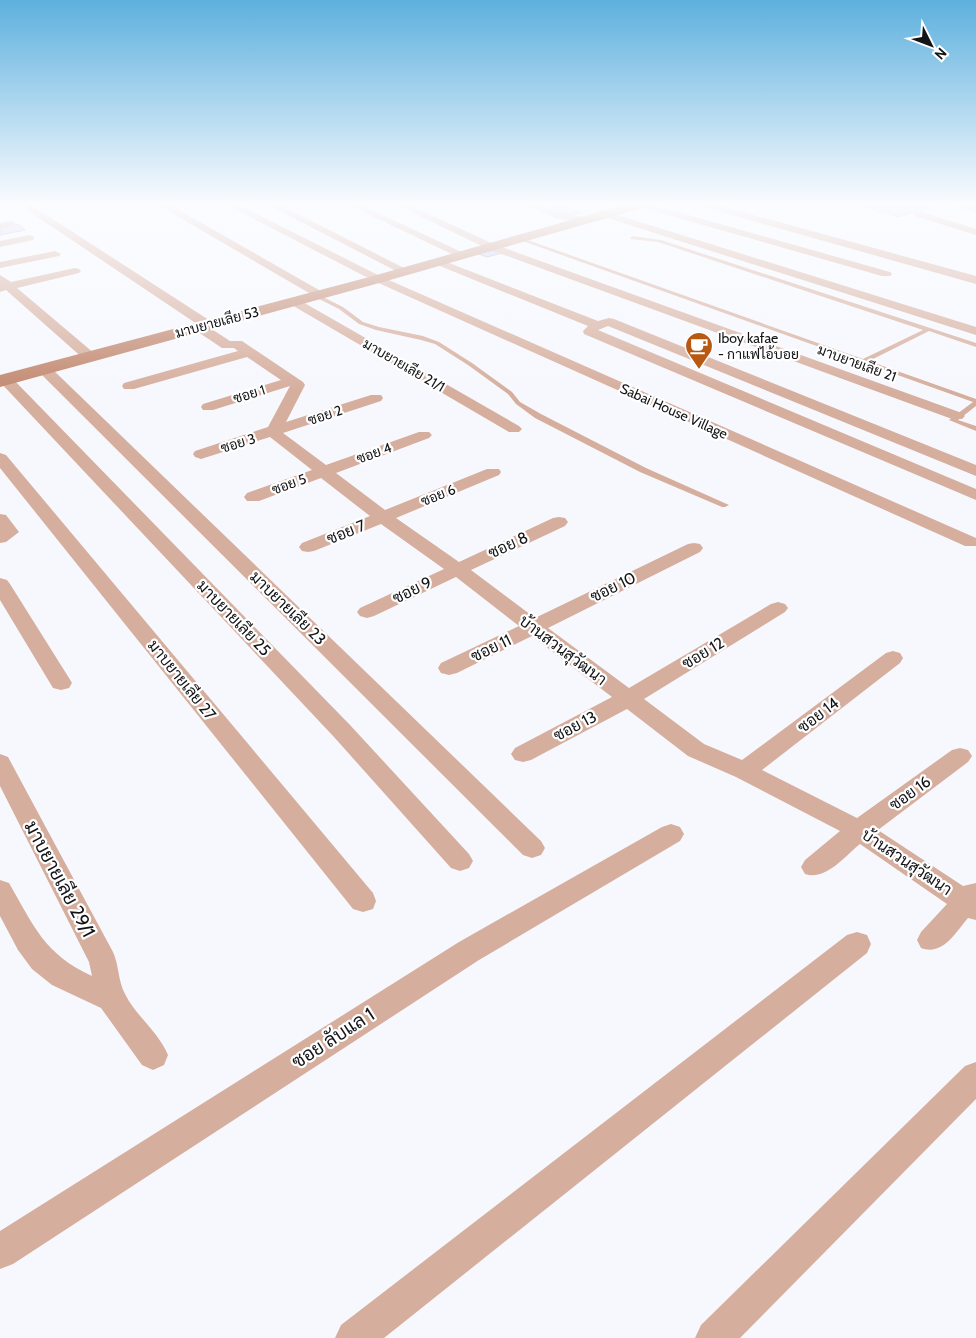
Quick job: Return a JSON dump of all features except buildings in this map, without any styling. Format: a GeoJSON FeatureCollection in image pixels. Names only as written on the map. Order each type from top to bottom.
{"type":"FeatureCollection","features":[{"type":"Feature","properties":{"kind":"street"},"geometry":{"type":"LineString","coordinates":[[121,267],[207,325],[227,345],[243,348],[298,385],[274,432]]}},
{"type":"Feature","properties":{"kind":"street"},"geometry":{"type":"LineString","coordinates":[[271,267],[318,295]]}},
{"type":"Feature","properties":{"kind":"street","name":"Sabai House Village"},"geometry":{"type":"LineString","coordinates":[[355,267],[971,542]]}},
{"type":"Feature","properties":{"kind":"street"},"geometry":{"type":"LineString","coordinates":[[397,267],[404,271]]}},
{"type":"Feature","properties":{"kind":"street","name":"มาบยายเลีย 53"},"geometry":{"type":"LineString","coordinates":[[3,380],[418,267]]}},
{"type":"Feature","properties":{"kind":"street"},"geometry":{"type":"LineString","coordinates":[[453,267],[598,325]]}},
{"type":"Feature","properties":{"kind":"street","name":"มาบยายเลีย 21"},"geometry":{"type":"LineString","coordinates":[[548,267],[958,416]]}},
{"type":"Feature","properties":{"kind":"street"},"geometry":{"type":"LineString","coordinates":[[778,267],[976,331]]}},
{"type":"Feature","properties":{"kind":"street"},"geometry":{"type":"LineString","coordinates":[[863,267],[886,274]]}},
{"type":"Feature","properties":{"kind":"street"},"geometry":{"type":"LineString","coordinates":[[931,267],[976,280]]}},
{"type":"Feature","properties":{"kind":"street"},"geometry":{"type":"LineString","coordinates":[[3,284],[75,271]]}},
{"type":"Feature","properties":{"kind":"street"},"geometry":{"type":"LineString","coordinates":[[3,284],[90,357]]}},
{"type":"Feature","properties":{"kind":"street","name":"มาบยายเลีย 21/1"},"geometry":{"type":"LineString","coordinates":[[294,301],[514,428]]}},
{"type":"Feature","properties":{"kind":"street"},"geometry":{"type":"LineString","coordinates":[[976,471],[609,322],[598,325],[589,331],[976,495]]}},
{"type":"Feature","properties":{"kind":"street"},"geometry":{"type":"LineString","coordinates":[[129,386],[243,348]]}},
{"type":"Feature","properties":{"kind":"street","name":"มาบยายเลีย 23"},"geometry":{"type":"LineString","coordinates":[[44,369],[532,848]]}},
{"type":"Feature","properties":{"kind":"street","name":"มาบยายเลีย 25"},"geometry":{"type":"LineString","coordinates":[[3,380],[342,731],[460,861]]}},
{"type":"Feature","properties":{"kind":"street","name":"ซอย 1"},"geometry":{"type":"LineString","coordinates":[[208,407],[291,381]]}},
{"type":"Feature","properties":{"kind":"street","name":"ซอย 2"},"geometry":{"type":"LineString","coordinates":[[274,432],[376,398]]}},
{"type":"Feature","properties":{"kind":"street"},"geometry":{"type":"LineString","coordinates":[[784,414],[808,403]]}},
{"type":"Feature","properties":{"kind":"street","name":"ซอย 3"},"geometry":{"type":"LineString","coordinates":[[201,454],[274,432]]}},
{"type":"Feature","properties":{"kind":"street","name":"บ้านสวนสุวัฒนา"},"geometry":{"type":"LineString","coordinates":[[274,432],[276,436],[384,517],[457,568],[696,750],[744,771],[859,830],[972,900]]}},
{"type":"Feature","properties":{"kind":"street","name":"ซอย 4"},"geometry":{"type":"LineString","coordinates":[[324,471],[424,435]]}},
{"type":"Feature","properties":{"kind":"street","name":"มาบยายเลีย 27"},"geometry":{"type":"LineString","coordinates":[[0,458],[364,901]]}},
{"type":"Feature","properties":{"kind":"street","name":"ซอย 5"},"geometry":{"type":"LineString","coordinates":[[253,496],[324,471]]}},
{"type":"Feature","properties":{"kind":"street","name":"ซอย 6"},"geometry":{"type":"LineString","coordinates":[[384,517],[493,472]]}},
{"type":"Feature","properties":{"kind":"street","name":"ซอย 7"},"geometry":{"type":"LineString","coordinates":[[308,547],[384,517]]}},
{"type":"Feature","properties":{"kind":"street"},"geometry":{"type":"LineString","coordinates":[[0,519],[10,532],[0,538]]}},
{"type":"Feature","properties":{"kind":"street","name":"ซอย 8"},"geometry":{"type":"LineString","coordinates":[[457,568],[559,522]]}},
{"type":"Feature","properties":{"kind":"street","name":"ซอย 10"},"geometry":{"type":"LineString","coordinates":[[533,627],[694,548]]}},
{"type":"Feature","properties":{"kind":"street","name":"ซอย 9"},"geometry":{"type":"LineString","coordinates":[[367,612],[457,568]]}},
{"type":"Feature","properties":{"kind":"street"},"geometry":{"type":"LineString","coordinates":[[0,584],[61,682]]}},
{"type":"Feature","properties":{"kind":"street","name":"ซอย 12"},"geometry":{"type":"LineString","coordinates":[[628,699],[778,608]]}},
{"type":"Feature","properties":{"kind":"street","name":"ซอย 11"},"geometry":{"type":"LineString","coordinates":[[449,668],[533,627]]}},
{"type":"Feature","properties":{"kind":"street","name":"ซอย 14"},"geometry":{"type":"LineString","coordinates":[[744,771],[893,658]]}},
{"type":"Feature","properties":{"kind":"street","name":"ซอย 13"},"geometry":{"type":"LineString","coordinates":[[523,754],[628,699]]}},
{"type":"Feature","properties":{"kind":"street","name":"ซอย 16"},"geometry":{"type":"LineString","coordinates":[[814,867],[859,830],[960,756]]}},
{"type":"Feature","properties":{"kind":"street","name":"มาบยายเลีย 29/1"},"geometry":{"type":"LineString","coordinates":[[0,763],[103,961],[112,999]]}},
{"type":"Feature","properties":{"kind":"street","name":"ซอย ลับแล 1"},"geometry":{"type":"LineString","coordinates":[[0,1251],[469,951],[670,834]]}},
{"type":"Feature","properties":{"kind":"street"},"geometry":{"type":"LineString","coordinates":[[0,891],[28,941],[42,960],[62,976],[112,999],[153,1055]]}},
{"type":"Feature","properties":{"kind":"street"},"geometry":{"type":"LineString","coordinates":[[931,940],[972,900]]}},
{"type":"Feature","properties":{"kind":"street"},"geometry":{"type":"LineString","coordinates":[[354,1338],[857,944]]}},
{"type":"Feature","properties":{"kind":"street"},"geometry":{"type":"LineString","coordinates":[[714,1338],[976,1077]]}},
{"type":"Feature","properties":{"kind":"lane"},"geometry":{"type":"LineString","coordinates":[[602,267],[976,402]]}},
{"type":"Feature","properties":{"kind":"lane"},"geometry":{"type":"LineString","coordinates":[[740,267],[976,345]]}},
{"type":"Feature","properties":{"kind":"lane"},"geometry":{"type":"LineString","coordinates":[[318,295],[341,308],[361,323],[437,343],[470,364],[510,393],[518,403],[538,416],[643,470],[725,505]]}},
{"type":"Feature","properties":{"kind":"lane"},"geometry":{"type":"LineString","coordinates":[[864,362],[929,329]]}},
{"type":"Feature","properties":{"kind":"lane"},"geometry":{"type":"LineString","coordinates":[[976,402],[953,420],[976,429]]}},
{"type":"Feature","properties":{"kind":"place","name":"Iboy kafae - กาแฟไอ้บอย"},"geometry":{"type":"Point","coordinates":[699,370]}}]}
